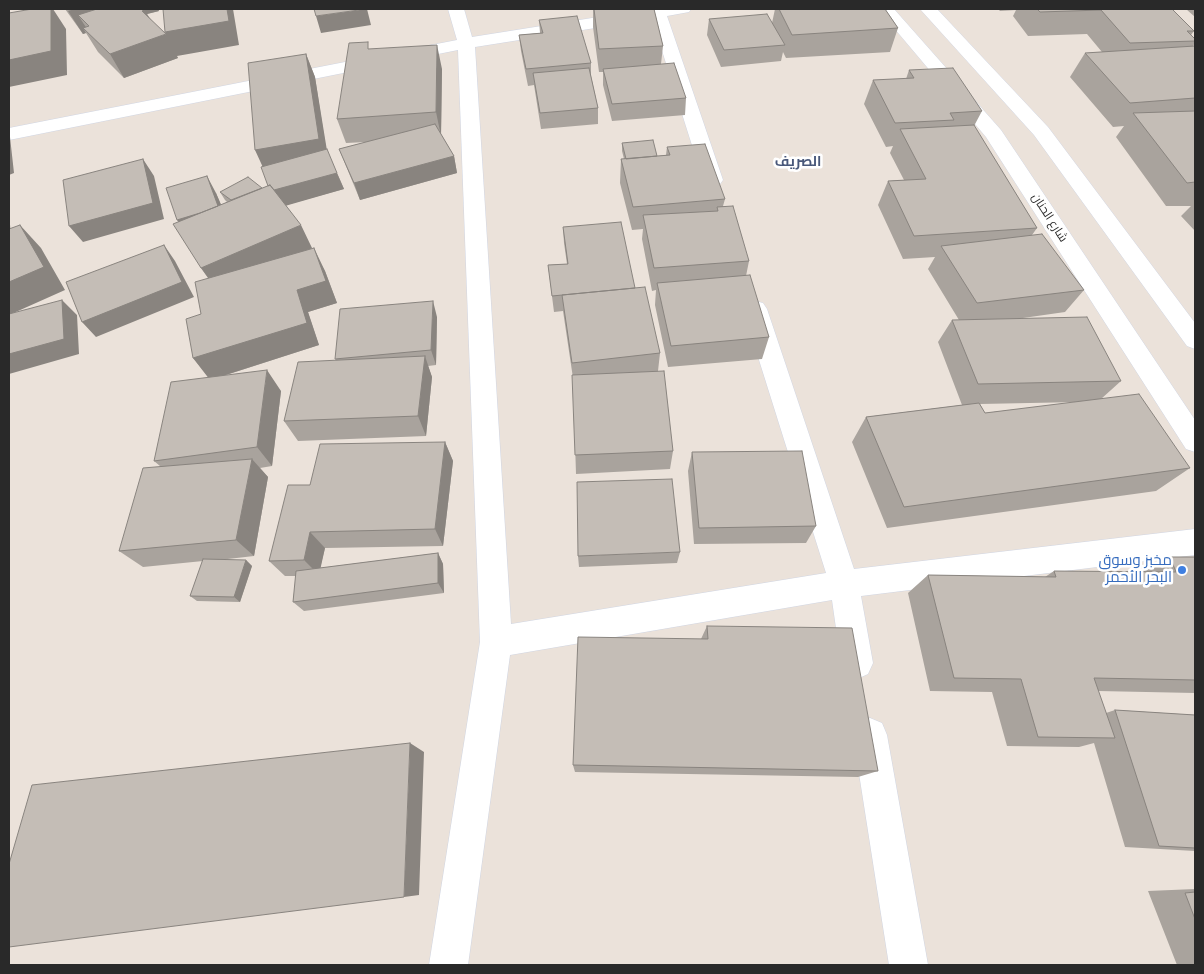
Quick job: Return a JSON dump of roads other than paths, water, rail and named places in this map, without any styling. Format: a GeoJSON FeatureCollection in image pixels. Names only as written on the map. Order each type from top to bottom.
{"type":"FeatureCollection","features":[{"type":"Feature","properties":{"kind":"street"},"geometry":{"type":"LineString","coordinates":[[449,965],[496,642],[466,43],[456,9]]}},
{"type":"Feature","properties":{"kind":"street","name":"شارع الحنان"},"geometry":{"type":"LineString","coordinates":[[886,9],[994,134],[1195,441]]}},
{"type":"Feature","properties":{"kind":"street"},"geometry":{"type":"LineString","coordinates":[[928,9],[1041,131],[1195,340]]}},
{"type":"Feature","properties":{"kind":"street"},"geometry":{"type":"LineString","coordinates":[[9,134],[466,43],[666,10],[720,200]]}},
{"type":"Feature","properties":{"kind":"street"},"geometry":{"type":"LineString","coordinates":[[747,284],[844,584],[909,965]]}},
{"type":"Feature","properties":{"kind":"street"},"geometry":{"type":"LineString","coordinates":[[496,642],[844,584],[1195,542]]}},
{"type":"Feature","properties":{"kind":"place","name":"مخبز وسوق البحر الأحمر"},"geometry":{"type":"Point","coordinates":[1182,570]}},
{"type":"Feature","properties":{"kind":"district","name":"الصريف"},"geometry":{"type":"Point","coordinates":[798,162]}}]}
